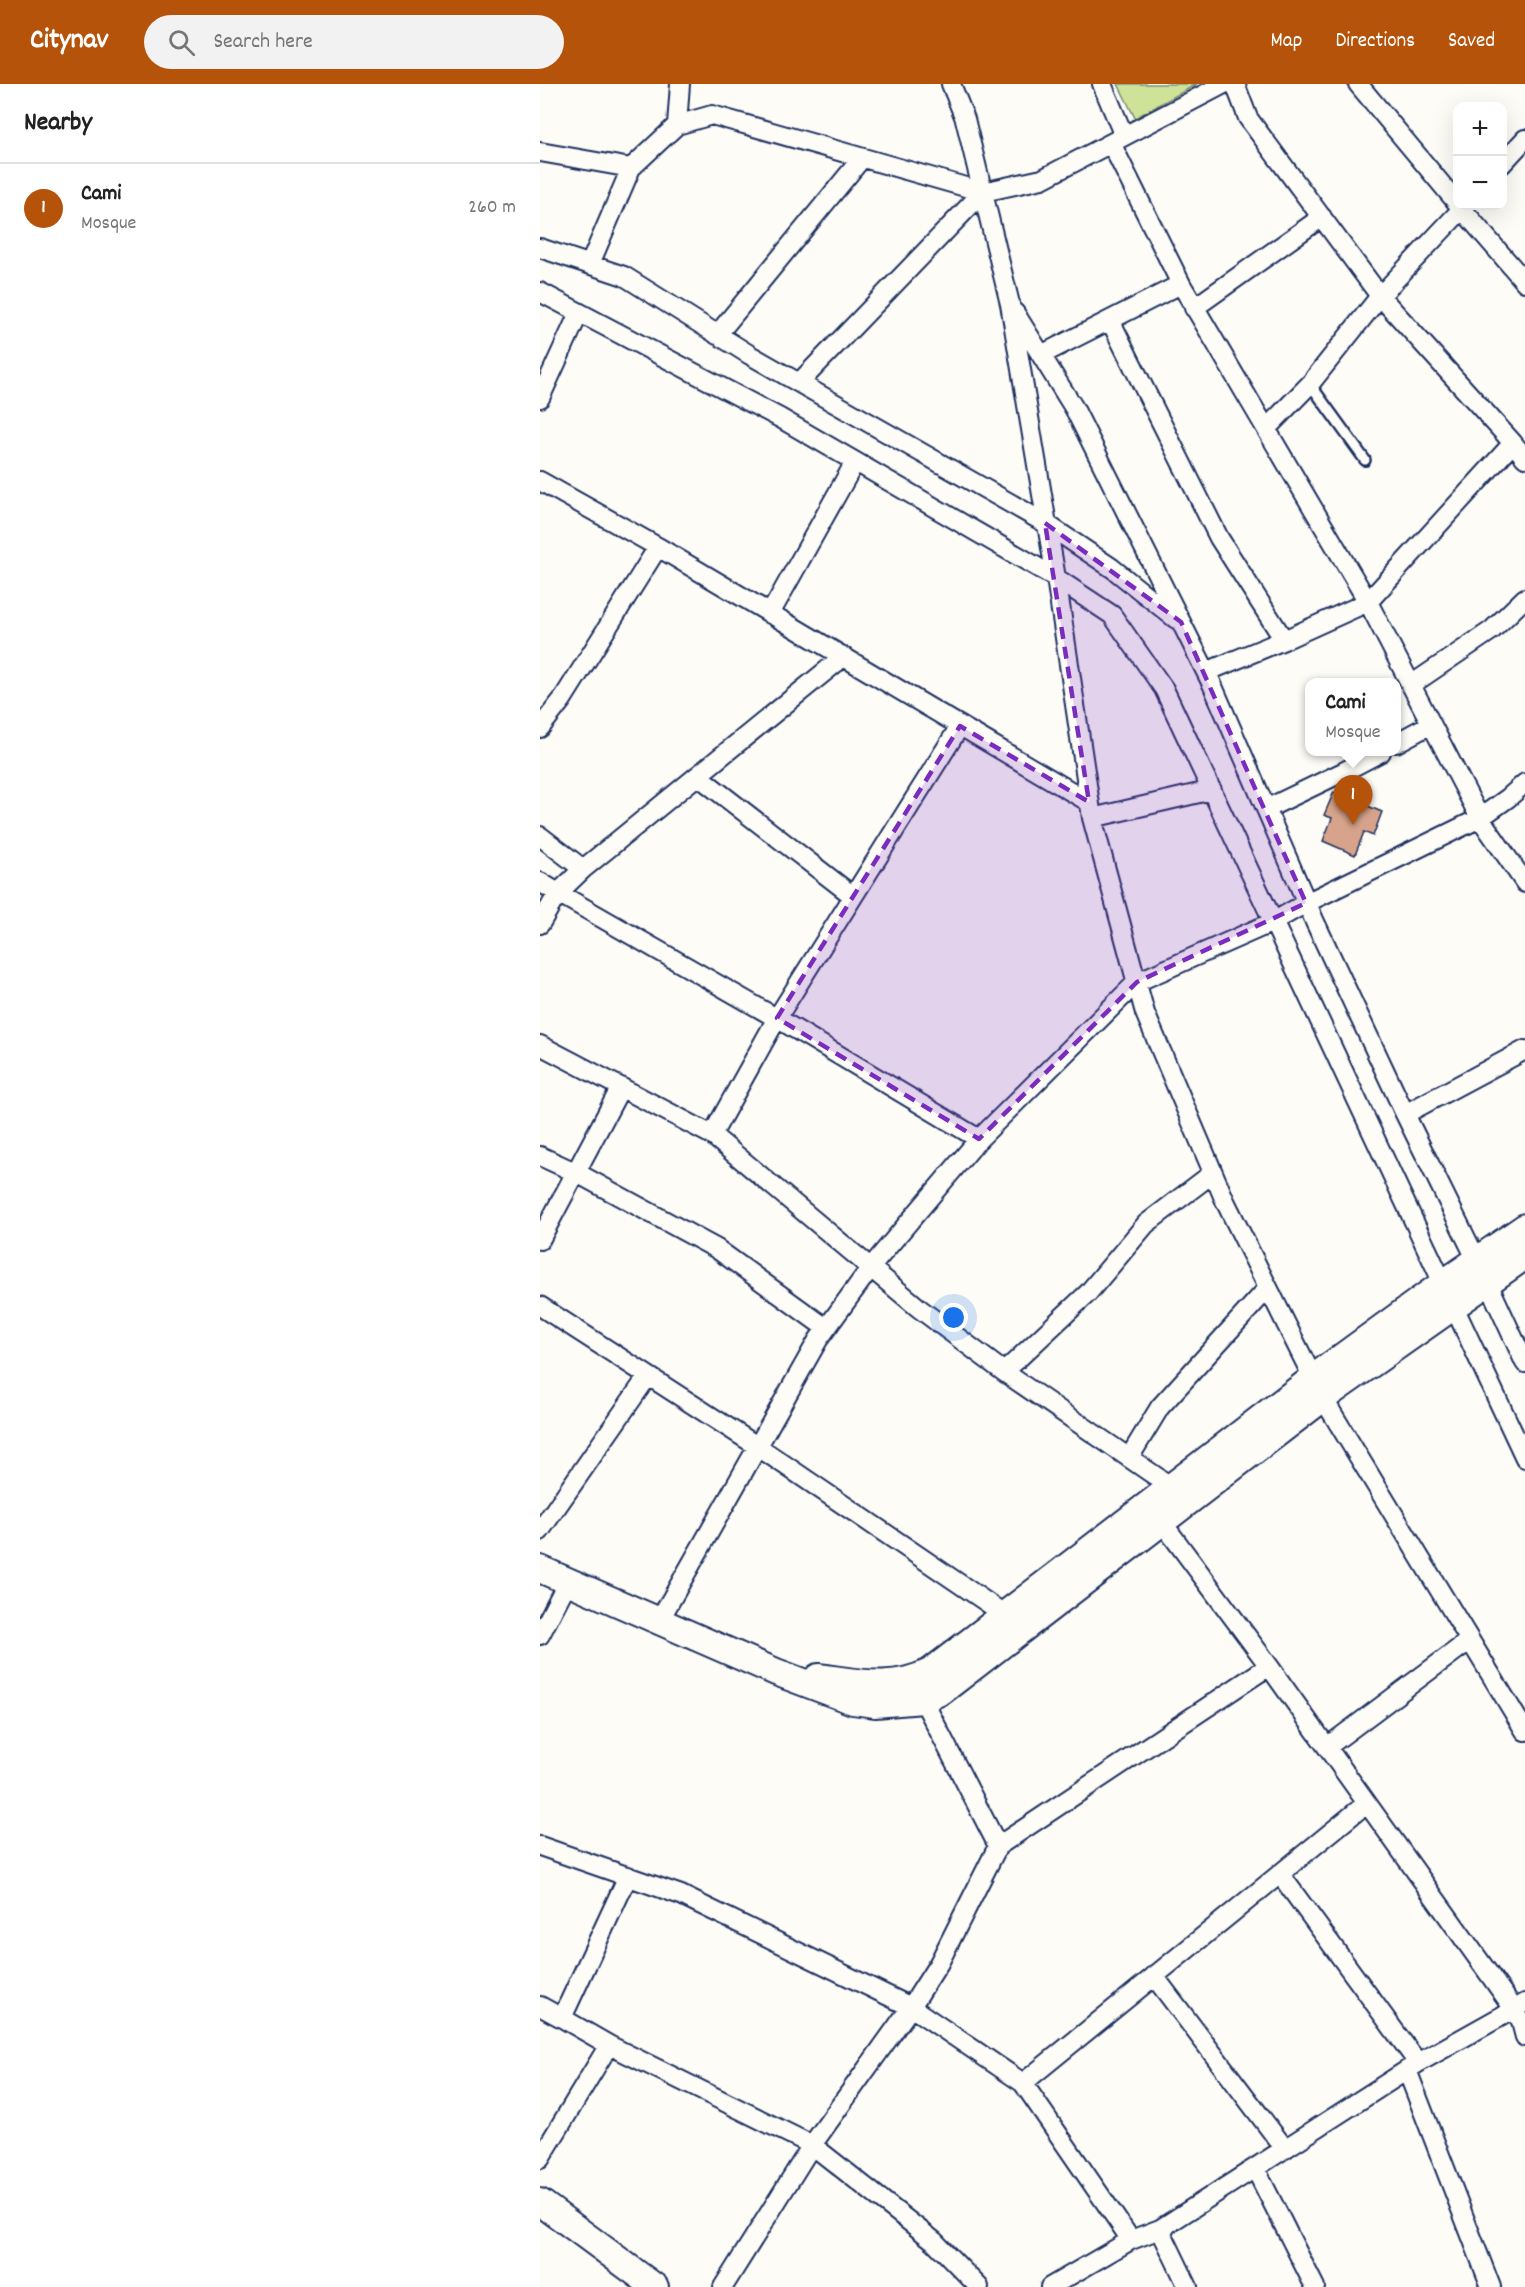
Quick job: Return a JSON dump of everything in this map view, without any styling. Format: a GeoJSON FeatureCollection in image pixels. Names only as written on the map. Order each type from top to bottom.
{"type":"FeatureCollection","features":[{"type":"Feature","properties":{"kind":"main road"},"geometry":{"type":"LineString","coordinates":[[1483,1272],[1525,1227]]}},
{"type":"Feature","properties":{"kind":"main road"},"geometry":{"type":"LineString","coordinates":[[776,1672],[877,1684],[911,1681],[930,1672],[1004,1614],[1177,1495],[1318,1388],[1448,1295],[1483,1272],[1525,1256]]}},
{"type":"Feature","properties":{"kind":"main road"},"geometry":{"type":"LineString","coordinates":[[540,1569],[776,1672],[853,1701],[875,1704],[923,1700],[942,1691],[1162,1522],[1177,1495]]}},
{"type":"Feature","properties":{"kind":"main road"},"geometry":{"type":"LineString","coordinates":[[540,2202],[655,2287]]}},
{"type":"Feature","properties":{"kind":"street"},"geometry":{"type":"LineString","coordinates":[[677,125],[680,84]]}},
{"type":"Feature","properties":{"kind":"street"},"geometry":{"type":"LineString","coordinates":[[951,84],[965,119],[1010,304],[1056,578],[1090,810],[1145,1013],[1213,1173],[1318,1388],[1525,1731]]}},
{"type":"Feature","properties":{"kind":"street"},"geometry":{"type":"LineString","coordinates":[[1102,84],[1118,140],[1180,284],[1368,602],[1480,818],[1525,883]]}},
{"type":"Feature","properties":{"kind":"street"},"geometry":{"type":"LineString","coordinates":[[590,264],[631,168],[677,125],[712,115],[983,192],[1042,179],[1224,84]]}},
{"type":"Feature","properties":{"kind":"street"},"geometry":{"type":"LineString","coordinates":[[1235,84],[1248,118],[1380,296],[1525,458]]}},
{"type":"Feature","properties":{"kind":"street"},"geometry":{"type":"LineString","coordinates":[[1366,87],[1453,196]]}},
{"type":"Feature","properties":{"kind":"street"},"geometry":{"type":"LineString","coordinates":[[1507,159],[1525,139]]}},
{"type":"Feature","properties":{"kind":"street"},"geometry":{"type":"LineString","coordinates":[[540,152],[631,168]]}},
{"type":"Feature","properties":{"kind":"street"},"geometry":{"type":"LineString","coordinates":[[717,335],[862,158]]}},
{"type":"Feature","properties":{"kind":"street"},"geometry":{"type":"LineString","coordinates":[[799,383],[983,192]]}},
{"type":"Feature","properties":{"kind":"street"},"geometry":{"type":"LineString","coordinates":[[1267,428],[1311,384],[1380,296],[1457,210]]}},
{"type":"Feature","properties":{"kind":"street"},"geometry":{"type":"LineString","coordinates":[[1464,210],[1525,282]]}},
{"type":"Feature","properties":{"kind":"street"},"geometry":{"type":"LineString","coordinates":[[1194,308],[1322,217]]}},
{"type":"Feature","properties":{"kind":"street"},"geometry":{"type":"LineString","coordinates":[[540,248],[624,276],[717,335],[1045,523],[1112,568],[1181,622]]}},
{"type":"Feature","properties":{"kind":"street"},"geometry":{"type":"LineString","coordinates":[[1041,355],[1180,284]]}},
{"type":"Feature","properties":{"kind":"street"},"geometry":{"type":"LineString","coordinates":[[540,292],[780,418],[1056,578],[1112,615],[1164,689],[1525,1458]]}},
{"type":"Feature","properties":{"kind":"street"},"geometry":{"type":"LineString","coordinates":[[1010,304],[1074,408],[1206,672],[1306,903],[1525,1363]]}},
{"type":"Feature","properties":{"kind":"street"},"geometry":{"type":"LineString","coordinates":[[540,398],[579,313]]}},
{"type":"Feature","properties":{"kind":"street"},"geometry":{"type":"LineString","coordinates":[[1110,320],[1219,538],[1284,640]]}},
{"type":"Feature","properties":{"kind":"street"},"geometry":{"type":"LineString","coordinates":[[1206,672],[1368,602],[1513,443]]}},
{"type":"Feature","properties":{"kind":"street"},"geometry":{"type":"LineString","coordinates":[[770,614],[855,462]]}},
{"type":"Feature","properties":{"kind":"street"},"geometry":{"type":"LineString","coordinates":[[540,481],[658,547],[960,726],[1090,810],[1212,790]]}},
{"type":"Feature","properties":{"kind":"street"},"geometry":{"type":"LineString","coordinates":[[540,728],[562,700],[658,547]]}},
{"type":"Feature","properties":{"kind":"street"},"geometry":{"type":"LineString","coordinates":[[1411,685],[1492,630],[1525,598]]}},
{"type":"Feature","properties":{"kind":"street"},"geometry":{"type":"LineString","coordinates":[[540,924],[558,893],[583,869],[843,657]]}},
{"type":"Feature","properties":{"kind":"street"},"geometry":{"type":"LineString","coordinates":[[1401,740],[1431,724]]}},
{"type":"Feature","properties":{"kind":"street"},"geometry":{"type":"LineString","coordinates":[[712,1135],[777,1018],[960,726]]}},
{"type":"Feature","properties":{"kind":"street"},"geometry":{"type":"LineString","coordinates":[[1266,809],[1373,756]]}},
{"type":"Feature","properties":{"kind":"street"},"geometry":{"type":"LineString","coordinates":[[698,776],[853,896]]}},
{"type":"Feature","properties":{"kind":"street"},"geometry":{"type":"LineString","coordinates":[[659,1621],[826,1328],[871,1267],[979,1138],[1137,982],[1273,922],[1306,903],[1480,818],[1525,783]]}},
{"type":"Feature","properties":{"kind":"street"},"geometry":{"type":"LineString","coordinates":[[540,837],[583,869]]}},
{"type":"Feature","properties":{"kind":"street"},"geometry":{"type":"LineString","coordinates":[[540,882],[777,1018],[979,1138]]}},
{"type":"Feature","properties":{"kind":"street"},"geometry":{"type":"LineString","coordinates":[[540,1045],[712,1135],[920,1309],[1004,1372],[1130,1458],[1177,1495]]}},
{"type":"Feature","properties":{"kind":"street"},"geometry":{"type":"LineString","coordinates":[[1405,1114],[1525,1050]]}},
{"type":"Feature","properties":{"kind":"street"},"geometry":{"type":"LineString","coordinates":[[540,1240],[621,1087]]}},
{"type":"Feature","properties":{"kind":"street"},"geometry":{"type":"LineString","coordinates":[[540,1156],[577,1173],[717,1249],[826,1328]]}},
{"type":"Feature","properties":{"kind":"street"},"geometry":{"type":"LineString","coordinates":[[1004,1372],[1088,1293],[1146,1224],[1213,1173]]}},
{"type":"Feature","properties":{"kind":"street"},"geometry":{"type":"LineString","coordinates":[[1130,1458],[1160,1407],[1268,1288]]}},
{"type":"Feature","properties":{"kind":"street"},"geometry":{"type":"LineString","coordinates":[[540,1306],[758,1446],[1004,1614]]}},
{"type":"Feature","properties":{"kind":"street"},"geometry":{"type":"LineString","coordinates":[[540,1531],[648,1376]]}},
{"type":"Feature","properties":{"kind":"street"},"geometry":{"type":"LineString","coordinates":[[1162,1522],[1367,1803],[1519,2006],[1525,2037]]}},
{"type":"Feature","properties":{"kind":"street"},"geometry":{"type":"LineString","coordinates":[[540,1635],[568,1581]]}},
{"type":"Feature","properties":{"kind":"street"},"geometry":{"type":"LineString","coordinates":[[1327,1747],[1470,1640]]}},
{"type":"Feature","properties":{"kind":"street"},"geometry":{"type":"LineString","coordinates":[[723,2287],[812,2145],[911,2007],[939,1963],[998,1846],[1269,1666]]}},
{"type":"Feature","properties":{"kind":"street"},"geometry":{"type":"LineString","coordinates":[[923,1700],[998,1846]]}},
{"type":"Feature","properties":{"kind":"street"},"geometry":{"type":"LineString","coordinates":[[1023,2083],[1367,1803]]}},
{"type":"Feature","properties":{"kind":"street"},"geometry":{"type":"LineString","coordinates":[[540,1846],[681,1895],[911,2007],[1023,2083],[1131,2240]]}},
{"type":"Feature","properties":{"kind":"street"},"geometry":{"type":"LineString","coordinates":[[1280,1874],[1413,2067],[1491,2287]]}},
{"type":"Feature","properties":{"kind":"street"},"geometry":{"type":"LineString","coordinates":[[562,2018],[628,1876]]}},
{"type":"Feature","properties":{"kind":"street"},"geometry":{"type":"LineString","coordinates":[[1154,1976],[1285,2149]]}},
{"type":"Feature","properties":{"kind":"street"},"geometry":{"type":"LineString","coordinates":[[540,2006],[609,2045],[812,2145],[934,2241],[979,2287]]}},
{"type":"Feature","properties":{"kind":"street"},"geometry":{"type":"LineString","coordinates":[[1050,2287],[1131,2240],[1160,2229],[1413,2067],[1519,2006]]}},
{"type":"Feature","properties":{"kind":"street"},"geometry":{"type":"LineString","coordinates":[[540,2159],[609,2045]]}},
{"type":"Feature","properties":{"kind":"street"},"geometry":{"type":"LineString","coordinates":[[1254,2168],[1315,2287]]}},
{"type":"Feature","properties":{"kind":"street"},"geometry":{"type":"LineString","coordinates":[[1160,2229],[1188,2287]]}},
{"type":"Feature","properties":{"kind":"lane"},"geometry":{"type":"LineString","coordinates":[[1311,384],[1365,460]]}},
{"type":"Feature","properties":{"kind":"highlighted area"},"geometry":{"type":"Polygon","coordinates":[[[1045,523],[1181,622],[1306,903],[1137,982],[979,1139],[777,1018],[960,726],[1089,802],[1045,523]]]}},
{"type":"Feature","properties":{"kind":"green space"},"geometry":{"type":"Polygon","coordinates":[[[1118,84],[1197,84],[1135,118],[1118,84]]]}},
{"type":"Feature","properties":{"kind":"building"},"geometry":{"type":"Polygon","coordinates":[[[1334,792],[1382,812],[1373,836],[1364,832],[1355,855],[1323,841],[1332,818],[1324,815],[1334,792]]]}},
{"type":"Feature","properties":{"kind":"place","name":"Cami"},"geometry":{"type":"Point","coordinates":[1353,825]}}]}
